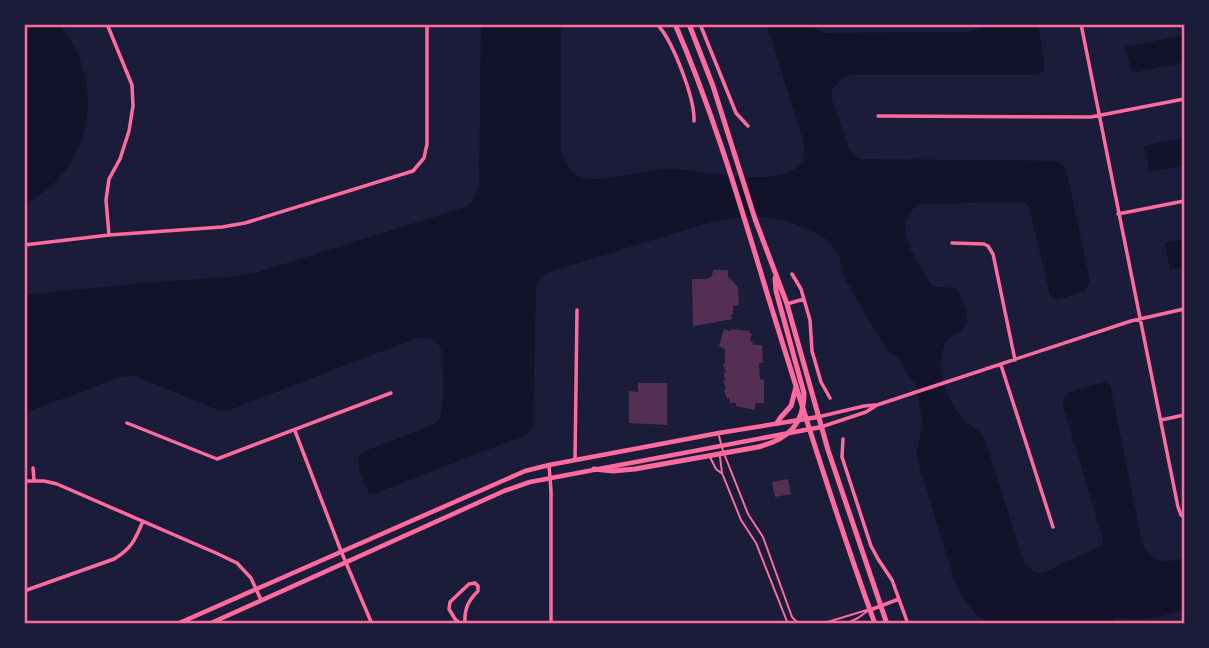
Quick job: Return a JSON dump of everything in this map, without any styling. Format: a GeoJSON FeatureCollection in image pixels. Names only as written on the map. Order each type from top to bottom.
{"type":"FeatureCollection","features":[{"type":"Feature","properties":{"kind":"main road"},"geometry":{"type":"LineString","coordinates":[[675,24],[730,170],[830,494],[875,624]]}},
{"type":"Feature","properties":{"kind":"main road"},"geometry":{"type":"LineString","coordinates":[[689,24],[706,66],[755,219],[787,304],[821,427],[887,624]]}},
{"type":"Feature","properties":{"kind":"main road"},"geometry":{"type":"LineString","coordinates":[[593,469],[613,471],[674,462],[766,445],[789,433],[800,417],[804,388],[776,291],[775,272]]}},
{"type":"Feature","properties":{"kind":"main road"},"geometry":{"type":"LineString","coordinates":[[777,423],[791,406],[796,386]]}},
{"type":"Feature","properties":{"kind":"main road"},"geometry":{"type":"LineString","coordinates":[[177,624],[511,476],[575,460],[818,417]]}},
{"type":"Feature","properties":{"kind":"main road"},"geometry":{"type":"LineString","coordinates":[[209,624],[504,491],[530,482],[821,427]]}},
{"type":"Feature","properties":{"kind":"street"},"geometry":{"type":"LineString","coordinates":[[107,24],[132,85],[133,106],[120,159],[109,179],[106,200],[109,235]]}},
{"type":"Feature","properties":{"kind":"street"},"geometry":{"type":"LineString","coordinates":[[24,246],[109,235],[245,223],[413,170],[424,158],[427,144],[427,24]]}},
{"type":"Feature","properties":{"kind":"street"},"geometry":{"type":"LineString","coordinates":[[657,24],[671,44],[692,102],[694,121]]}},
{"type":"Feature","properties":{"kind":"street"},"geometry":{"type":"LineString","coordinates":[[701,24],[736,113],[748,126]]}},
{"type":"Feature","properties":{"kind":"street"},"geometry":{"type":"LineString","coordinates":[[1081,24],[1178,507],[1183,516]]}},
{"type":"Feature","properties":{"kind":"street"},"geometry":{"type":"LineString","coordinates":[[878,116],[1082,117],[1185,99]]}},
{"type":"Feature","properties":{"kind":"street"},"geometry":{"type":"LineString","coordinates":[[1118,214],[1185,201]]}},
{"type":"Feature","properties":{"kind":"street"},"geometry":{"type":"LineString","coordinates":[[952,243],[984,244],[993,254],[1015,360]]}},
{"type":"Feature","properties":{"kind":"street"},"geometry":{"type":"LineString","coordinates":[[792,274],[804,299],[810,320],[813,356],[821,382],[830,398]]}},
{"type":"Feature","properties":{"kind":"street"},"geometry":{"type":"LineString","coordinates":[[787,304],[804,299]]}},
{"type":"Feature","properties":{"kind":"street"},"geometry":{"type":"LineString","coordinates":[[818,417],[877,405],[1140,318],[1185,309]]}},
{"type":"Feature","properties":{"kind":"street"},"geometry":{"type":"LineString","coordinates":[[575,460],[576,310]]}},
{"type":"Feature","properties":{"kind":"street"},"geometry":{"type":"LineString","coordinates":[[1001,365],[1053,527]]}},
{"type":"Feature","properties":{"kind":"street"},"geometry":{"type":"LineString","coordinates":[[127,423],[217,459],[391,393]]}},
{"type":"Feature","properties":{"kind":"street"},"geometry":{"type":"LineString","coordinates":[[821,427],[866,412],[877,405]]}},
{"type":"Feature","properties":{"kind":"street"},"geometry":{"type":"LineString","coordinates":[[1161,420],[1185,415]]}},
{"type":"Feature","properties":{"kind":"street"},"geometry":{"type":"LineString","coordinates":[[295,431],[345,562],[372,624]]}},
{"type":"Feature","properties":{"kind":"street"},"geometry":{"type":"LineString","coordinates":[[843,439],[842,457],[872,546],[892,580],[908,624]]}},
{"type":"Feature","properties":{"kind":"street"},"geometry":{"type":"LineString","coordinates":[[549,465],[551,624]]}},
{"type":"Feature","properties":{"kind":"street"},"geometry":{"type":"LineString","coordinates":[[33,468],[34,480]]}},
{"type":"Feature","properties":{"kind":"street"},"geometry":{"type":"LineString","coordinates":[[24,481],[57,484],[237,563],[251,578],[261,600]]}},
{"type":"Feature","properties":{"kind":"street"},"geometry":{"type":"LineString","coordinates":[[24,591],[114,559],[127,551],[144,521]]}},
{"type":"Feature","properties":{"kind":"street"},"geometry":{"type":"LineString","coordinates":[[475,583],[478,591],[468,601],[463,624],[455,619],[449,610],[450,602],[470,584],[475,583]]}},
{"type":"Feature","properties":{"kind":"street"},"geometry":{"type":"LineString","coordinates":[[870,610],[900,599]]}},
{"type":"Feature","properties":{"kind":"lane"},"geometry":{"type":"LineString","coordinates":[[719,433],[721,446],[748,514],[763,537],[789,611],[799,624]]}},
{"type":"Feature","properties":{"kind":"lane"},"geometry":{"type":"LineString","coordinates":[[721,446],[722,473],[741,520],[756,542],[788,624]]}},
{"type":"Feature","properties":{"kind":"lane"},"geometry":{"type":"LineString","coordinates":[[703,449],[709,454],[716,469],[722,473]]}},
{"type":"Feature","properties":{"kind":"lane"},"geometry":{"type":"LineString","coordinates":[[821,624],[870,610]]}},
{"type":"Feature","properties":{"kind":"lane"},"geometry":{"type":"LineString","coordinates":[[845,624],[870,610]]}},
{"type":"Feature","properties":{"kind":"shaded area"},"geometry":{"type":"Polygon","coordinates":[[[24,25],[59,25],[74,47],[84,72],[88,97],[86,123],[79,148],[66,170],[48,189],[25,203],[24,25]]]}},
{"type":"Feature","properties":{"kind":"shaded area"},"geometry":{"type":"Polygon","coordinates":[[[481,25],[561,25],[561,150],[571,171],[591,179],[664,169],[747,177],[781,175],[793,170],[803,159],[803,140],[767,25],[811,25],[825,33],[967,32],[990,25],[1038,25],[1045,64],[1044,71],[1037,75],[851,75],[841,79],[832,90],[832,99],[850,151],[859,159],[1058,161],[1066,169],[1090,281],[1085,291],[1057,300],[1050,295],[1029,207],[1024,202],[920,204],[912,210],[906,221],[905,232],[911,251],[931,284],[956,288],[967,321],[944,347],[942,379],[958,413],[979,431],[985,440],[1024,563],[1033,571],[1043,573],[1102,545],[1102,536],[1063,406],[1064,398],[1069,392],[1104,382],[1110,385],[1143,546],[1161,561],[1184,558],[1184,610],[1142,619],[1116,617],[1110,624],[989,623],[976,615],[956,586],[916,455],[923,424],[916,386],[897,357],[889,353],[862,309],[845,278],[837,252],[830,243],[807,228],[763,217],[735,217],[711,222],[544,275],[536,287],[533,426],[528,434],[376,493],[370,493],[363,480],[359,455],[430,426],[441,414],[444,380],[442,352],[438,344],[430,338],[416,338],[227,411],[220,411],[135,376],[120,377],[25,413],[25,295],[255,273],[466,207],[473,201],[479,184],[481,25]]]}},
{"type":"Feature","properties":{"kind":"shaded area"},"geometry":{"type":"Polygon","coordinates":[[[1184,35],[1184,62],[1132,73],[1125,47],[1184,35]]]}},
{"type":"Feature","properties":{"kind":"shaded area"},"geometry":{"type":"Polygon","coordinates":[[[1184,137],[1184,165],[1150,172],[1144,146],[1184,137]]]}},
{"type":"Feature","properties":{"kind":"shaded area"},"geometry":{"type":"Polygon","coordinates":[[[1184,239],[1184,267],[1170,270],[1165,243],[1184,239]]]}},
{"type":"Feature","properties":{"kind":"building"},"geometry":{"type":"Polygon","coordinates":[[[713,270],[728,270],[728,276],[738,287],[739,305],[733,306],[733,314],[730,315],[733,319],[693,326],[692,279],[707,279],[712,276],[713,270]]]}},
{"type":"Feature","properties":{"kind":"building"},"geometry":{"type":"Polygon","coordinates":[[[724,329],[750,331],[753,345],[762,345],[763,363],[759,363],[760,379],[764,380],[764,403],[755,403],[755,410],[736,406],[736,403],[730,403],[729,398],[727,399],[723,381],[726,380],[723,373],[726,372],[723,364],[725,349],[719,346],[724,329]]]}},
{"type":"Feature","properties":{"kind":"building"},"geometry":{"type":"Polygon","coordinates":[[[638,383],[667,383],[667,425],[629,423],[629,391],[638,392],[638,383]]]}},
{"type":"Feature","properties":{"kind":"building"},"geometry":{"type":"Polygon","coordinates":[[[788,479],[791,494],[775,497],[772,482],[788,479]]]}}]}
